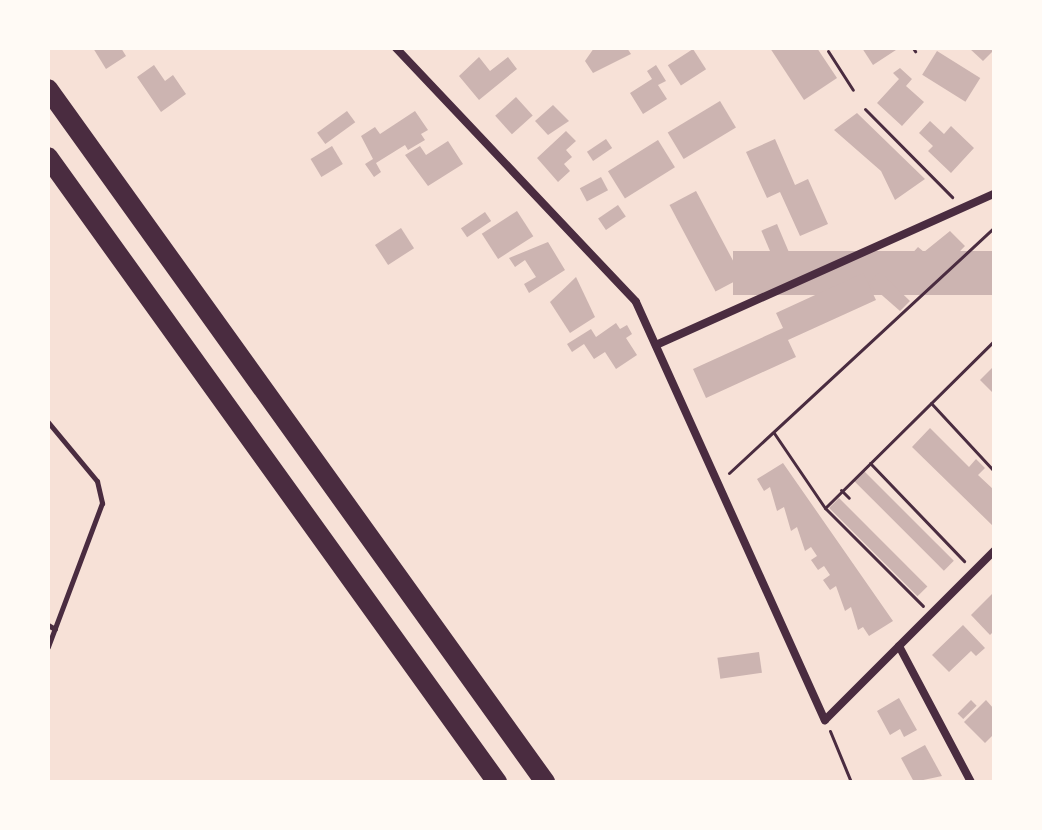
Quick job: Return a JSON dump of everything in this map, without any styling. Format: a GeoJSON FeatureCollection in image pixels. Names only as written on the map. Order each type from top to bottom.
{"type":"FeatureCollection","features":[{"type":"Feature","properties":{"kind":"highway"},"geometry":{"type":"LineString","coordinates":[[48,89],[545,782]]}},
{"type":"Feature","properties":{"kind":"highway"},"geometry":{"type":"LineString","coordinates":[[48,157],[497,782]]}},
{"type":"Feature","properties":{"kind":"street"},"geometry":{"type":"LineString","coordinates":[[396,48],[636,302],[825,720],[994,551]]}},
{"type":"Feature","properties":{"kind":"street"},"geometry":{"type":"LineString","coordinates":[[656,345],[994,194]]}},
{"type":"Feature","properties":{"kind":"street"},"geometry":{"type":"LineString","coordinates":[[899,646],[971,782]]}},
{"type":"Feature","properties":{"kind":"lane"},"geometry":{"type":"LineString","coordinates":[[48,422],[97,481],[102,503],[95,534],[48,647]]}},
{"type":"Feature","properties":{"kind":"lane"},"geometry":{"type":"LineString","coordinates":[[48,625],[55,629]]}},
{"type":"Feature","properties":{"kind":"path"},"geometry":{"type":"LineString","coordinates":[[828,51],[853,90]]}},
{"type":"Feature","properties":{"kind":"path"},"geometry":{"type":"LineString","coordinates":[[865,109],[963,208]]}},
{"type":"Feature","properties":{"kind":"path"},"geometry":{"type":"LineString","coordinates":[[717,484],[994,228]]}},
{"type":"Feature","properties":{"kind":"path"},"geometry":{"type":"LineString","coordinates":[[825,508],[994,341]]}},
{"type":"Feature","properties":{"kind":"path"},"geometry":{"type":"LineString","coordinates":[[931,403],[994,471]]}},
{"type":"Feature","properties":{"kind":"path"},"geometry":{"type":"LineString","coordinates":[[774,433],[825,508],[931,614]]}},
{"type":"Feature","properties":{"kind":"path"},"geometry":{"type":"LineString","coordinates":[[870,463],[973,571]]}},
{"type":"Feature","properties":{"kind":"path"},"geometry":{"type":"LineString","coordinates":[[841,490],[849,498]]}},
{"type":"Feature","properties":{"kind":"path"},"geometry":{"type":"LineString","coordinates":[[825,720],[851,782]]}},
{"type":"Feature","properties":{"kind":"building"},"geometry":{"type":"Polygon","coordinates":[[[93,48],[121,48],[126,56],[106,69],[93,48]]]}},
{"type":"Feature","properties":{"kind":"building"},"geometry":{"type":"Polygon","coordinates":[[[594,48],[627,48],[631,54],[593,73],[585,61],[594,48]]]}},
{"type":"Feature","properties":{"kind":"building"},"geometry":{"type":"Polygon","coordinates":[[[770,48],[817,48],[837,78],[804,100],[770,48]]]}},
{"type":"Feature","properties":{"kind":"building"},"geometry":{"type":"Polygon","coordinates":[[[862,48],[899,48],[873,65],[862,48]]]}},
{"type":"Feature","properties":{"kind":"building"},"geometry":{"type":"Polygon","coordinates":[[[969,48],[994,48],[994,50],[983,61],[969,48]]]}},
{"type":"Feature","properties":{"kind":"building"},"geometry":{"type":"Polygon","coordinates":[[[693,49],[706,69],[681,85],[668,65],[693,49]]]}},
{"type":"Feature","properties":{"kind":"building"},"geometry":{"type":"Polygon","coordinates":[[[937,51],[980,78],[965,102],[922,75],[937,51]]]}},
{"type":"Feature","properties":{"kind":"building"},"geometry":{"type":"Polygon","coordinates":[[[479,57],[490,71],[508,57],[517,69],[479,100],[459,76],[479,57]]]}},
{"type":"Feature","properties":{"kind":"building"},"geometry":{"type":"Polygon","coordinates":[[[154,65],[165,81],[173,75],[186,94],[161,112],[137,77],[154,65]]]}},
{"type":"Feature","properties":{"kind":"building"},"geometry":{"type":"Polygon","coordinates":[[[656,65],[666,81],[658,85],[667,99],[643,114],[630,93],[652,79],[647,71],[656,65]]]}},
{"type":"Feature","properties":{"kind":"building"},"geometry":{"type":"Polygon","coordinates":[[[900,68],[912,79],[906,86],[924,102],[902,126],[877,103],[899,79],[893,73],[900,68]]]}},
{"type":"Feature","properties":{"kind":"building"},"geometry":{"type":"Polygon","coordinates":[[[516,97],[533,116],[512,134],[495,116],[516,97]]]}},
{"type":"Feature","properties":{"kind":"building"},"geometry":{"type":"Polygon","coordinates":[[[720,101],[736,128],[684,159],[668,132],[720,101]]]}},
{"type":"Feature","properties":{"kind":"building"},"geometry":{"type":"Polygon","coordinates":[[[553,105],[569,121],[548,135],[535,121],[553,105]]]}},
{"type":"Feature","properties":{"kind":"building"},"geometry":{"type":"Polygon","coordinates":[[[347,111],[355,122],[325,144],[317,133],[347,111]]]}},
{"type":"Feature","properties":{"kind":"building"},"geometry":{"type":"Polygon","coordinates":[[[415,111],[428,130],[421,134],[425,140],[408,150],[405,145],[376,163],[381,172],[374,177],[365,164],[373,159],[361,136],[375,127],[380,134],[415,111]]]}},
{"type":"Feature","properties":{"kind":"building"},"geometry":{"type":"Polygon","coordinates":[[[857,113],[925,179],[895,200],[881,171],[834,130],[857,113]]]}},
{"type":"Feature","properties":{"kind":"building"},"geometry":{"type":"Polygon","coordinates":[[[930,121],[944,134],[951,126],[974,148],[951,173],[928,151],[933,146],[919,133],[930,121]]]}},
{"type":"Feature","properties":{"kind":"building"},"geometry":{"type":"Polygon","coordinates":[[[566,131],[576,141],[566,150],[572,157],[564,164],[570,171],[558,182],[537,158],[566,131]]]}},
{"type":"Feature","properties":{"kind":"building"},"geometry":{"type":"Polygon","coordinates":[[[606,139],[612,148],[593,161],[587,152],[606,139]]]}},
{"type":"Feature","properties":{"kind":"building"},"geometry":{"type":"Polygon","coordinates":[[[775,139],[795,185],[808,179],[828,224],[800,236],[780,192],[767,198],[746,152],[775,139]]]}},
{"type":"Feature","properties":{"kind":"building"},"geometry":{"type":"Polygon","coordinates":[[[658,140],[675,167],[625,198],[608,171],[658,140]]]}},
{"type":"Feature","properties":{"kind":"building"},"geometry":{"type":"Polygon","coordinates":[[[448,141],[463,164],[428,186],[405,155],[420,146],[426,155],[448,141]]]}},
{"type":"Feature","properties":{"kind":"building"},"geometry":{"type":"Polygon","coordinates":[[[332,146],[343,164],[321,177],[311,159],[332,146]]]}},
{"type":"Feature","properties":{"kind":"building"},"geometry":{"type":"Polygon","coordinates":[[[601,177],[608,190],[587,202],[580,188],[601,177]]]}},
{"type":"Feature","properties":{"kind":"building"},"geometry":{"type":"Polygon","coordinates":[[[696,191],[742,278],[716,292],[670,205],[696,191]]]}},
{"type":"Feature","properties":{"kind":"building"},"geometry":{"type":"Polygon","coordinates":[[[618,205],[626,217],[606,230],[598,218],[618,205]]]}},
{"type":"Feature","properties":{"kind":"building"},"geometry":{"type":"Polygon","coordinates":[[[517,211],[533,236],[498,259],[482,234],[517,211]]]}},
{"type":"Feature","properties":{"kind":"building"},"geometry":{"type":"Polygon","coordinates":[[[485,212],[491,221],[467,237],[461,228],[485,212]]]}},
{"type":"Feature","properties":{"kind":"building"},"geometry":{"type":"Polygon","coordinates":[[[777,224],[790,254],[774,261],[761,231],[777,224]]]}},
{"type":"Feature","properties":{"kind":"building"},"geometry":{"type":"Polygon","coordinates":[[[401,228],[414,248],[388,265],[375,245],[401,228]]]}},
{"type":"Feature","properties":{"kind":"building"},"geometry":{"type":"Polygon","coordinates":[[[950,231],[965,246],[931,281],[908,258],[918,247],[924,252],[950,231]]]}},
{"type":"Feature","properties":{"kind":"building"},"geometry":{"type":"Polygon","coordinates":[[[548,242],[565,270],[529,293],[524,284],[536,277],[525,260],[515,267],[509,258],[548,242]]]}},
{"type":"Feature","properties":{"kind":"building"},"geometry":{"type":"Polygon","coordinates":[[[733,251],[994,251],[994,295],[733,295],[733,251]]]}},
{"type":"Feature","properties":{"kind":"building"},"geometry":{"type":"Polygon","coordinates":[[[880,272],[910,301],[900,311],[868,283],[880,272]]]}},
{"type":"Feature","properties":{"kind":"building"},"geometry":{"type":"Polygon","coordinates":[[[863,273],[876,300],[788,340],[796,357],[706,398],[693,369],[783,328],[776,313],[863,273]]]}},
{"type":"Feature","properties":{"kind":"building"},"geometry":{"type":"Polygon","coordinates":[[[576,277],[595,317],[570,333],[550,302],[576,277]]]}},
{"type":"Feature","properties":{"kind":"building"},"geometry":{"type":"Polygon","coordinates":[[[616,323],[620,329],[627,325],[632,334],[626,338],[637,355],[616,369],[605,352],[594,359],[584,344],[572,352],[567,344],[591,329],[596,337],[616,323]]]}},
{"type":"Feature","properties":{"kind":"building"},"geometry":{"type":"Polygon","coordinates":[[[994,366],[994,394],[980,380],[994,366]]]}},
{"type":"Feature","properties":{"kind":"building"},"geometry":{"type":"Polygon","coordinates":[[[930,428],[969,467],[976,459],[985,468],[978,475],[994,490],[994,527],[912,447],[930,428]]]}},
{"type":"Feature","properties":{"kind":"building"},"geometry":{"type":"Polygon","coordinates":[[[783,463],[893,621],[869,636],[863,627],[858,630],[851,607],[845,611],[836,586],[830,590],[823,580],[830,575],[824,566],[818,570],[811,560],[817,556],[811,547],[805,551],[797,527],[791,531],[784,507],[777,511],[770,487],[764,491],[757,479],[783,463]]]}},
{"type":"Feature","properties":{"kind":"building"},"geometry":{"type":"Polygon","coordinates":[[[864,471],[954,561],[944,571],[854,481],[864,471]]]}},
{"type":"Feature","properties":{"kind":"building"},"geometry":{"type":"Polygon","coordinates":[[[839,498],[927,586],[917,596],[829,508],[839,498]]]}},
{"type":"Feature","properties":{"kind":"building"},"geometry":{"type":"Polygon","coordinates":[[[994,592],[994,631],[990,635],[971,615],[994,592]]]}},
{"type":"Feature","properties":{"kind":"building"},"geometry":{"type":"Polygon","coordinates":[[[963,625],[985,648],[976,656],[971,651],[949,672],[932,655],[963,625]]]}},
{"type":"Feature","properties":{"kind":"building"},"geometry":{"type":"Polygon","coordinates":[[[759,652],[762,673],[720,679],[717,658],[759,652]]]}},
{"type":"Feature","properties":{"kind":"building"},"geometry":{"type":"Polygon","coordinates":[[[899,698],[917,730],[904,737],[900,729],[890,735],[877,711],[899,698]]]}},
{"type":"Feature","properties":{"kind":"building"},"geometry":{"type":"Polygon","coordinates":[[[971,700],[977,706],[963,719],[958,713],[971,700]]]}},
{"type":"Feature","properties":{"kind":"building"},"geometry":{"type":"Polygon","coordinates":[[[986,700],[994,709],[994,734],[985,743],[964,722],[986,700]]]}},
{"type":"Feature","properties":{"kind":"building"},"geometry":{"type":"Polygon","coordinates":[[[925,745],[942,776],[914,782],[901,758],[925,745]]]}}]}
